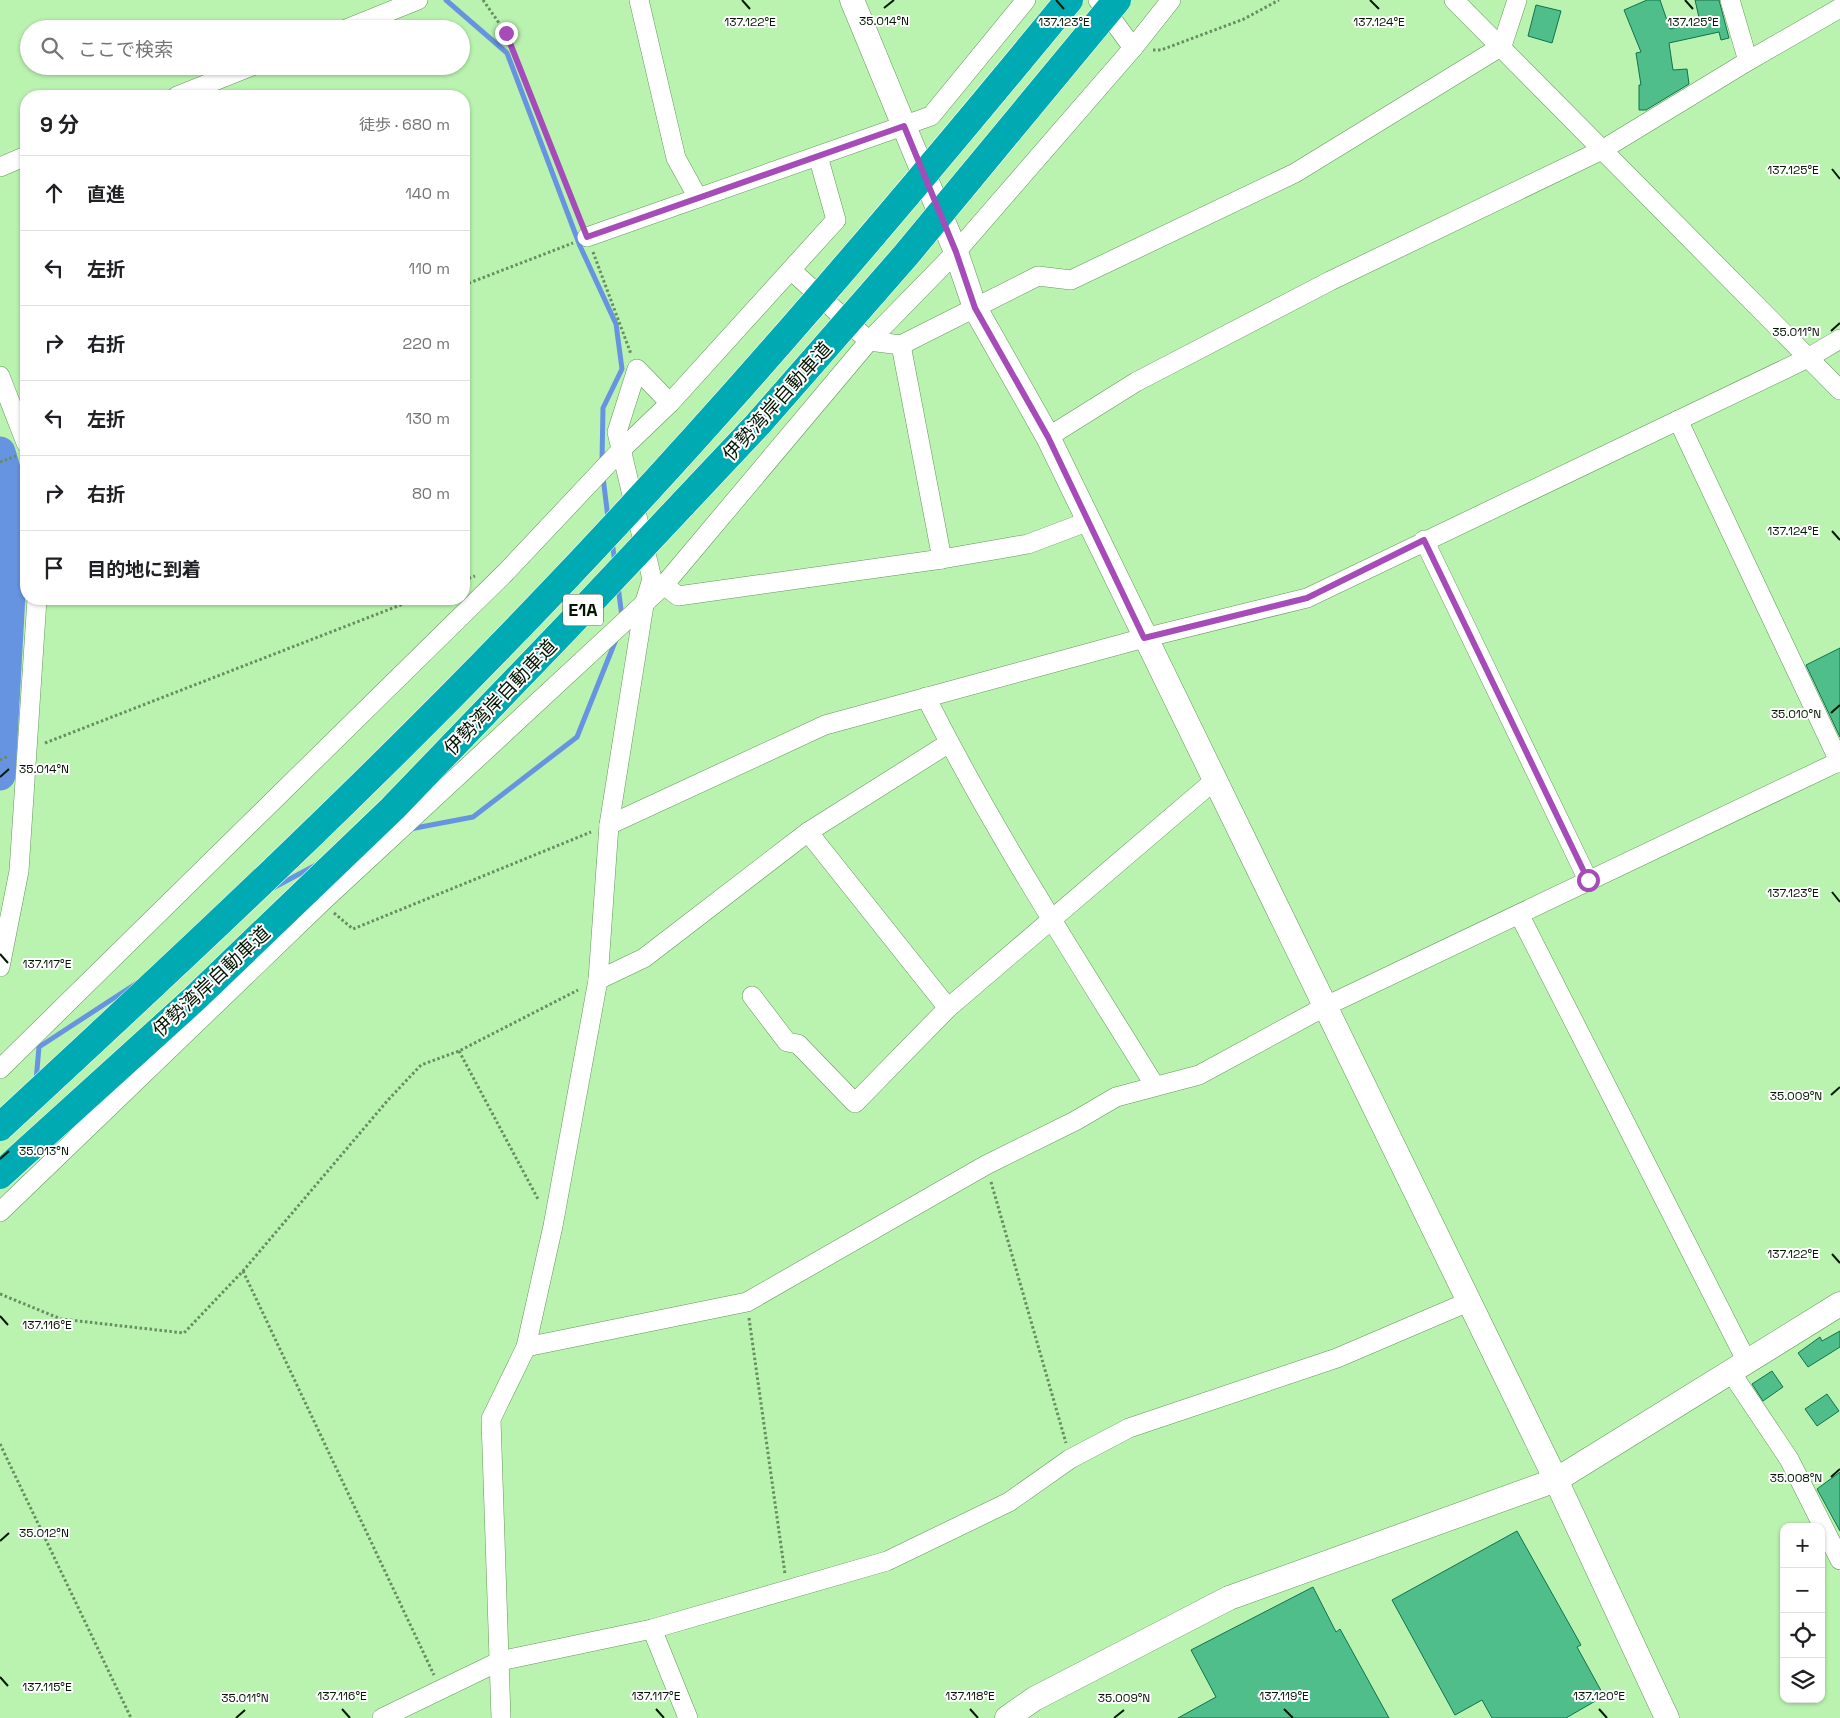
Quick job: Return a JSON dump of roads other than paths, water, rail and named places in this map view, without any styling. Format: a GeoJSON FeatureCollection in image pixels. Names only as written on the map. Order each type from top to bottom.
{"type":"FeatureCollection","features":[{"type":"Feature","properties":{"kind":"highway","name":"伊勢湾岸自動車道"},"geometry":{"type":"LineString","coordinates":[[0,1127],[168,972],[366,781],[540,605],[728,400],[980,110],[1069,0]]}},
{"type":"Feature","properties":{"kind":"highway","name":"伊勢湾岸自動車道"},"geometry":{"type":"LineString","coordinates":[[0,1174],[194,999],[393,808],[566,628],[765,417],[906,255],[1117,0]]}},
{"type":"Feature","properties":{"kind":"street"},"geometry":{"type":"LineString","coordinates":[[368,20],[418,0]]}},
{"type":"Feature","properties":{"kind":"street"},"geometry":{"type":"LineString","coordinates":[[639,0],[676,158],[698,198]]}},
{"type":"Feature","properties":{"kind":"street"},"geometry":{"type":"LineString","coordinates":[[852,0],[956,252],[975,308],[1048,437],[1144,638],[1326,1006],[1556,1480],[1667,1718]]}},
{"type":"Feature","properties":{"kind":"street"},"geometry":{"type":"LineString","coordinates":[[587,237],[930,116],[1026,0]]}},
{"type":"Feature","properties":{"kind":"street"},"geometry":{"type":"LineString","coordinates":[[1098,0],[1133,48]]}},
{"type":"Feature","properties":{"kind":"street"},"geometry":{"type":"LineString","coordinates":[[0,1212],[322,902],[664,585],[869,341],[956,252],[1133,48],[1171,0]]}},
{"type":"Feature","properties":{"kind":"street"},"geometry":{"type":"LineString","coordinates":[[1454,0],[1502,46],[1602,150],[1840,390]]}},
{"type":"Feature","properties":{"kind":"street"},"geometry":{"type":"LineString","coordinates":[[791,270],[869,341],[901,345],[1038,276],[1070,280],[1295,173],[1502,46],[1518,0]]}},
{"type":"Feature","properties":{"kind":"street"},"geometry":{"type":"LineString","coordinates":[[1730,0],[1748,61]]}},
{"type":"Feature","properties":{"kind":"street"},"geometry":{"type":"LineString","coordinates":[[1048,437],[1145,377],[1330,281],[1602,150],[1748,61],[1840,8]]}},
{"type":"Feature","properties":{"kind":"street"},"geometry":{"type":"LineString","coordinates":[[192,90],[230,75]]}},
{"type":"Feature","properties":{"kind":"street"},"geometry":{"type":"LineString","coordinates":[[2,1064],[506,572],[620,451],[670,403],[836,220],[818,156]]}},
{"type":"Feature","properties":{"kind":"street"},"geometry":{"type":"LineString","coordinates":[[0,167],[20,159]]}},
{"type":"Feature","properties":{"kind":"street"},"geometry":{"type":"LineString","coordinates":[[609,825],[825,725],[1144,638],[1307,598],[1424,540],[1808,358],[1840,339]]}},
{"type":"Feature","properties":{"kind":"street"},"geometry":{"type":"LineString","coordinates":[[901,345],[942,559]]}},
{"type":"Feature","properties":{"kind":"street"},"geometry":{"type":"LineString","coordinates":[[501,1718],[491,1419],[526,1348],[553,1226],[598,980],[609,825],[644,605],[652,579],[617,432],[637,369],[670,403]]}},
{"type":"Feature","properties":{"kind":"street"},"geometry":{"type":"LineString","coordinates":[[0,376],[20,434]]}},
{"type":"Feature","properties":{"kind":"street"},"geometry":{"type":"LineString","coordinates":[[526,1348],[747,1302],[986,1164],[1075,1121],[1116,1097],[1199,1075],[1326,1006],[1840,762],[1678,420]]}},
{"type":"Feature","properties":{"kind":"street"},"geometry":{"type":"LineString","coordinates":[[664,585],[678,596],[942,559],[1028,544],[1089,521]]}},
{"type":"Feature","properties":{"kind":"street"},"geometry":{"type":"LineString","coordinates":[[1424,540],[1588,880]]}},
{"type":"Feature","properties":{"kind":"street"},"geometry":{"type":"LineString","coordinates":[[0,967],[19,871],[37,605]]}},
{"type":"Feature","properties":{"kind":"street"},"geometry":{"type":"LineString","coordinates":[[926,697],[949,743],[1154,1086]]}},
{"type":"Feature","properties":{"kind":"street"},"geometry":{"type":"LineString","coordinates":[[598,980],[644,958],[808,832],[949,743]]}},
{"type":"Feature","properties":{"kind":"street"},"geometry":{"type":"LineString","coordinates":[[752,996],[787,1042],[798,1044],[856,1103],[948,1008],[1215,780]]}},
{"type":"Feature","properties":{"kind":"street"},"geometry":{"type":"LineString","coordinates":[[808,832],[948,1008]]}},
{"type":"Feature","properties":{"kind":"street"},"geometry":{"type":"LineString","coordinates":[[1519,914],[1738,1366],[1789,1459],[1840,1560]]}},
{"type":"Feature","properties":{"kind":"street"},"geometry":{"type":"LineString","coordinates":[[382,1718],[500,1661],[652,1628],[887,1561],[1009,1502],[1070,1459],[1129,1428],[1337,1358],[1468,1302]]}},
{"type":"Feature","properties":{"kind":"street"},"geometry":{"type":"LineString","coordinates":[[1007,1718],[1034,1699],[1229,1598],[1556,1480],[1840,1304]]}},
{"type":"Feature","properties":{"kind":"street"},"geometry":{"type":"LineString","coordinates":[[652,1628],[688,1718]]}},
{"type":"Feature","properties":{"kind":"waterway"},"geometry":{"type":"LineString","coordinates":[[446,0],[469,20]]}},
{"type":"Feature","properties":{"kind":"waterway"},"geometry":{"type":"LineString","coordinates":[[470,21],[507,53],[580,246],[616,324],[622,369],[603,408],[602,461]]}},
{"type":"Feature","properties":{"kind":"waterway"},"geometry":{"type":"LineString","coordinates":[[0,452],[15,504],[0,775]]}},
{"type":"Feature","properties":{"kind":"waterway"},"geometry":{"type":"LineString","coordinates":[[603,477],[608,518]]}},
{"type":"Feature","properties":{"kind":"waterway"},"geometry":{"type":"LineString","coordinates":[[612,541],[615,563]]}},
{"type":"Feature","properties":{"kind":"waterway"},"geometry":{"type":"LineString","coordinates":[[618,586],[622,617]]}},
{"type":"Feature","properties":{"kind":"waterway"},"geometry":{"type":"LineString","coordinates":[[410,829],[473,817],[577,737],[617,637]]}},
{"type":"Feature","properties":{"kind":"waterway"},"geometry":{"type":"LineString","coordinates":[[273,888],[316,865]]}},
{"type":"Feature","properties":{"kind":"waterway"},"geometry":{"type":"LineString","coordinates":[[36,1081],[39,1047],[137,983]]}}]}
